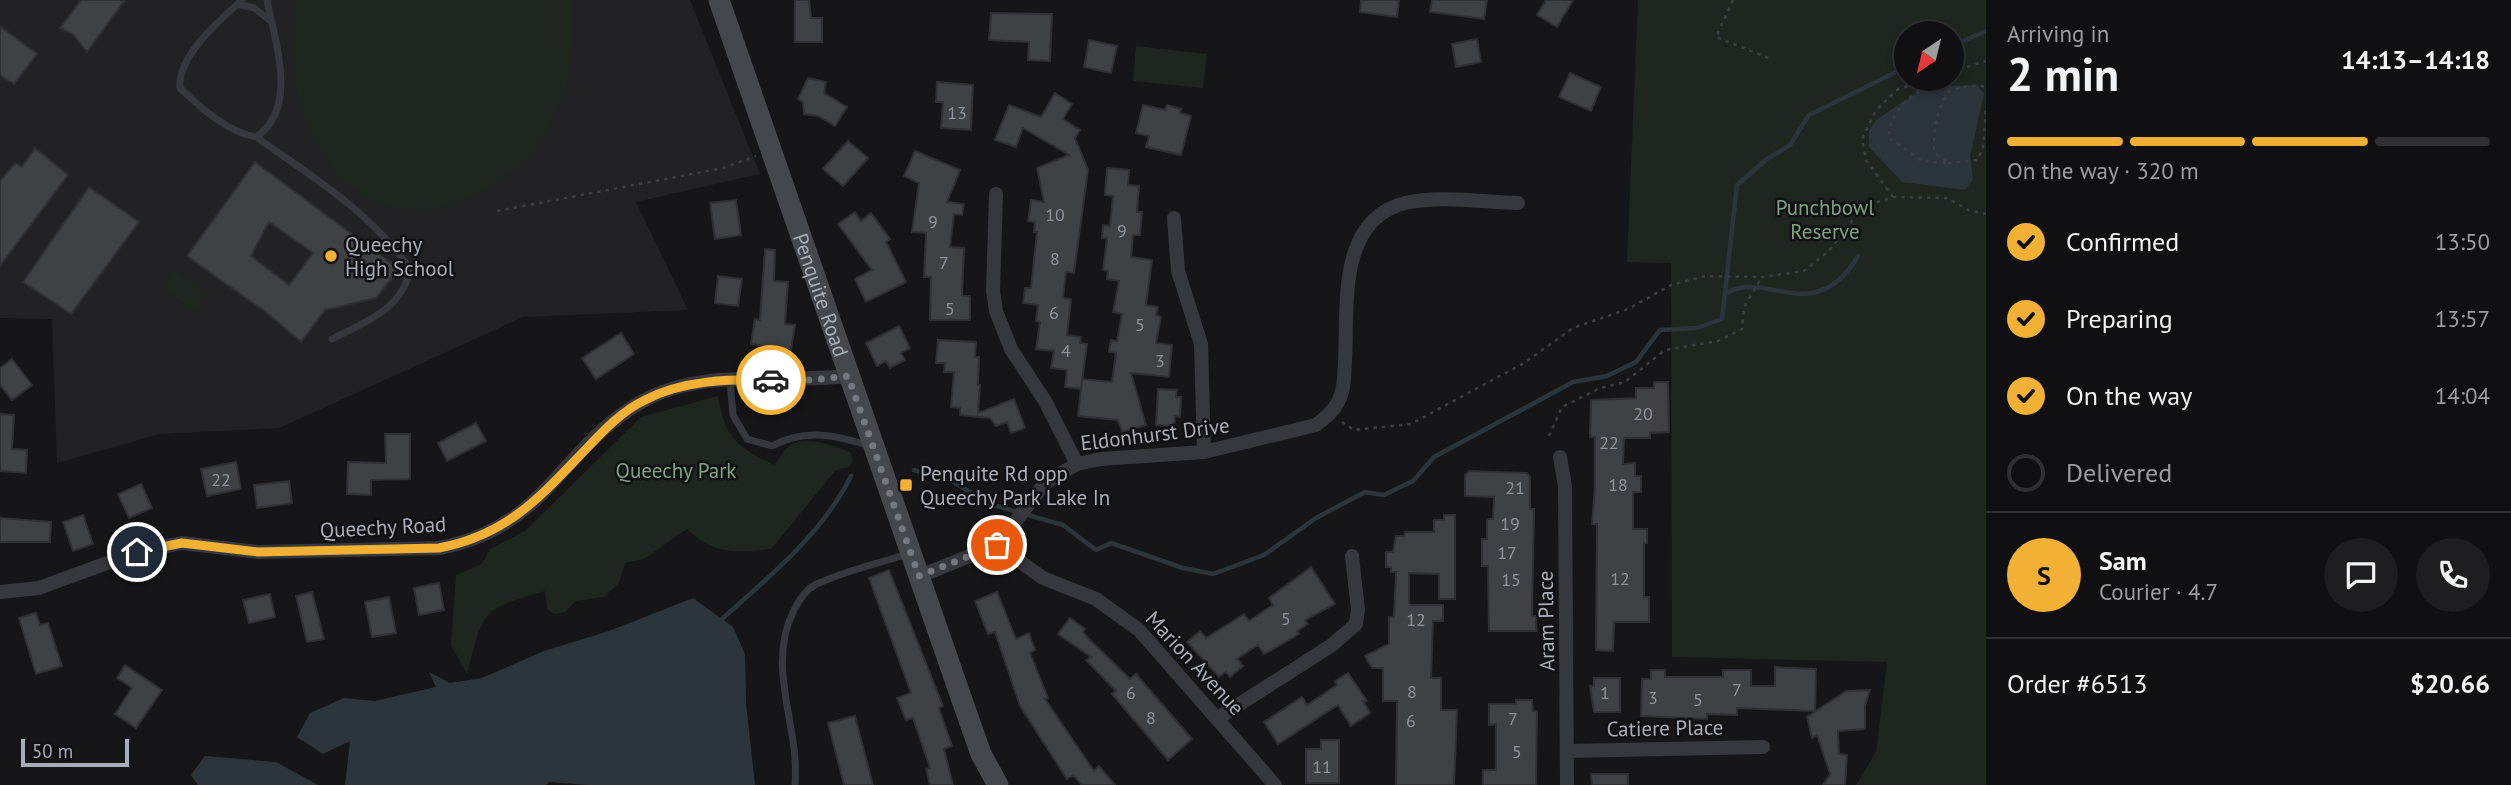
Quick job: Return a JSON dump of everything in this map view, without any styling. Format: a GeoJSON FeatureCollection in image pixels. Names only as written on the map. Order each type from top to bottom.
{"type":"FeatureCollection","features":[{"type":"Feature","properties":{"kind":"street","name":"Penquite Road"},"geometry":{"type":"LineString","coordinates":[[719,0],[981,754],[998,785]]}},
{"type":"Feature","properties":{"kind":"street"},"geometry":{"type":"LineString","coordinates":[[996,194],[993,291],[996,311],[1011,349],[1045,401],[1077,464]]}},
{"type":"Feature","properties":{"kind":"street"},"geometry":{"type":"LineString","coordinates":[[1329,414],[1343,386],[1353,257],[1359,239],[1368,225],[1380,215],[1407,202],[1518,203]]}},
{"type":"Feature","properties":{"kind":"street"},"geometry":{"type":"LineString","coordinates":[[1174,218],[1178,271],[1201,344],[1204,452]]}},
{"type":"Feature","properties":{"kind":"street","name":"Queechy Road"},"geometry":{"type":"LineString","coordinates":[[0,592],[14,593],[61,582],[159,545],[182,543],[258,552],[439,548],[467,543],[513,520],[544,494],[608,426],[645,400],[685,387],[730,379],[811,380],[848,376]]}},
{"type":"Feature","properties":{"kind":"street","name":"Eldonhurst Drive"},"geometry":{"type":"LineString","coordinates":[[919,576],[997,545],[1045,483],[1077,464],[1101,459],[1204,452],[1293,432],[1316,425],[1329,414]]}},
{"type":"Feature","properties":{"kind":"street","name":"Aram Place"},"geometry":{"type":"LineString","coordinates":[[1560,457],[1565,485],[1567,785]]}},
{"type":"Feature","properties":{"kind":"street","name":"Marion Avenue"},"geometry":{"type":"LineString","coordinates":[[997,545],[1043,578],[1081,591],[1116,611],[1154,644],[1275,785]]}},
{"type":"Feature","properties":{"kind":"street"},"geometry":{"type":"LineString","coordinates":[[1218,718],[1332,645],[1356,624],[1352,556]]}},
{"type":"Feature","properties":{"kind":"street","name":"Catiere Place"},"geometry":{"type":"LineString","coordinates":[[1568,751],[1763,747]]}},
{"type":"Feature","properties":{"kind":"lane"},"geometry":{"type":"LineString","coordinates":[[256,137],[270,128],[278,108],[280,72],[267,0]]}},
{"type":"Feature","properties":{"kind":"lane"},"geometry":{"type":"LineString","coordinates":[[271,21],[254,8],[240,2],[216,23],[196,49],[183,68],[180,88],[198,105],[240,134],[256,137],[356,210],[410,268],[407,281],[393,304],[332,339]]}},
{"type":"Feature","properties":{"kind":"lane"},"geometry":{"type":"LineString","coordinates":[[730,379],[733,415],[747,439],[772,446],[794,437],[819,434],[874,447]]}},
{"type":"Feature","properties":{"kind":"lane"},"geometry":{"type":"LineString","coordinates":[[795,785],[796,763],[792,726],[781,666],[781,649],[793,612],[800,599],[815,585],[911,552]]}},
{"type":"Feature","properties":{"kind":"path"},"geometry":{"type":"LineString","coordinates":[[1733,0],[1716,37],[1771,59]]}},
{"type":"Feature","properties":{"kind":"path"},"geometry":{"type":"LineString","coordinates":[[1964,68],[1986,61]]}},
{"type":"Feature","properties":{"kind":"path"},"geometry":{"type":"LineString","coordinates":[[1964,88],[1978,85],[1986,88]]}},
{"type":"Feature","properties":{"kind":"path"},"geometry":{"type":"LineString","coordinates":[[1893,197],[1866,160],[1862,139],[1876,110],[1896,91]]}},
{"type":"Feature","properties":{"kind":"path"},"geometry":{"type":"LineString","coordinates":[[1920,91],[1895,114],[1888,127],[1889,138],[1905,152],[1922,161],[1941,165],[1977,160],[1983,149],[1986,108]]}},
{"type":"Feature","properties":{"kind":"path"},"geometry":{"type":"LineString","coordinates":[[1948,163],[1934,152],[1934,134],[1941,103],[1949,91]]}},
{"type":"Feature","properties":{"kind":"path"},"geometry":{"type":"LineString","coordinates":[[497,211],[723,168],[772,150]]}},
{"type":"Feature","properties":{"kind":"path"},"geometry":{"type":"LineString","coordinates":[[1329,414],[1354,430],[1411,424],[1524,363],[1573,328],[1628,309],[1671,285],[1706,276],[1743,278],[1804,271],[1816,264],[1855,217],[1875,202],[1893,197],[1947,198],[1968,210],[1986,214]]}},
{"type":"Feature","properties":{"kind":"path"},"geometry":{"type":"LineString","coordinates":[[1549,436],[1562,407],[1600,388],[1625,382],[1665,350],[1718,341],[1742,329],[1744,307],[1762,277]]}},
{"type":"Feature","properties":{"kind":"shaded area","name":"Queechy High School"},"geometry":{"type":"Polygon","coordinates":[[[0,0],[690,0],[760,174],[636,202],[688,310],[523,317],[279,428],[160,434],[57,463],[52,319],[0,318],[0,0]]]}},
{"type":"Feature","properties":{"kind":"shaded area"},"geometry":{"type":"Polygon","coordinates":[[[1964,85],[1977,85],[1984,94],[1970,157],[1973,179],[1965,190],[1902,182],[1869,147],[1869,131],[1876,120],[1918,91],[1964,91],[1964,85]]]}},
{"type":"Feature","properties":{"kind":"shaded area"},"geometry":{"type":"Polygon","coordinates":[[[693,598],[733,627],[745,654],[746,703],[755,785],[588,785],[549,782],[546,785],[345,785],[350,741],[323,754],[297,737],[310,713],[344,698],[375,701],[436,687],[429,672],[450,683],[482,678],[544,651],[609,631],[693,598]]]}},
{"type":"Feature","properties":{"kind":"shaded area"},"geometry":{"type":"Polygon","coordinates":[[[205,756],[276,762],[318,785],[198,785],[191,775],[205,756]]]}},
{"type":"Feature","properties":{"kind":"green space"},"geometry":{"type":"Polygon","coordinates":[[[296,0],[573,0],[571,63],[554,119],[539,144],[519,166],[495,184],[466,199],[441,207],[415,210],[398,209],[369,198],[344,180],[324,155],[309,126],[298,94],[293,62],[292,30],[296,0]]]}},
{"type":"Feature","properties":{"kind":"green space","name":"Punchbowl Reserve"},"geometry":{"type":"Polygon","coordinates":[[[1638,0],[1986,0],[1986,785],[1856,785],[1876,752],[1887,662],[1672,657],[1671,263],[1627,262],[1638,0]]]}},
{"type":"Feature","properties":{"kind":"green space"},"geometry":{"type":"Polygon","coordinates":[[[1136,46],[1207,54],[1203,88],[1133,81],[1136,46]]]}},
{"type":"Feature","properties":{"kind":"green space"},"geometry":{"type":"Polygon","coordinates":[[[174,270],[208,295],[196,313],[161,288],[174,270]]]}},
{"type":"Feature","properties":{"kind":"green space","name":"Queechy Park"},"geometry":{"type":"Polygon","coordinates":[[[718,396],[724,422],[735,440],[751,453],[774,465],[788,447],[802,441],[828,444],[850,452],[853,461],[849,467],[836,470],[771,549],[736,551],[716,548],[687,529],[644,559],[625,563],[619,583],[604,597],[576,601],[565,612],[554,614],[547,609],[545,591],[496,608],[482,624],[467,674],[451,645],[456,575],[482,564],[490,549],[525,531],[641,417],[718,396]]]}},
{"type":"Feature","properties":{"kind":"building"},"geometry":{"type":"Polygon","coordinates":[[[81,0],[125,0],[87,52],[73,34],[60,28],[81,0]]]}},
{"type":"Feature","properties":{"kind":"building"},"geometry":{"type":"Polygon","coordinates":[[[795,0],[809,0],[811,18],[822,18],[822,42],[795,42],[795,0]]]}},
{"type":"Feature","properties":{"kind":"building"},"geometry":{"type":"Polygon","coordinates":[[[1361,0],[1399,0],[1397,17],[1360,12],[1361,0]]]}},
{"type":"Feature","properties":{"kind":"building"},"geometry":{"type":"Polygon","coordinates":[[[1432,0],[1487,0],[1484,19],[1430,12],[1432,0]]]}},
{"type":"Feature","properties":{"kind":"building"},"geometry":{"type":"Polygon","coordinates":[[[1546,0],[1573,0],[1557,27],[1537,15],[1546,0]]]}},
{"type":"Feature","properties":{"kind":"building"},"geometry":{"type":"Polygon","coordinates":[[[991,13],[1052,14],[1050,61],[1028,60],[1029,42],[989,40],[991,13]]]}},
{"type":"Feature","properties":{"kind":"building"},"geometry":{"type":"Polygon","coordinates":[[[0,26],[37,54],[14,84],[0,75],[0,26]]]}},
{"type":"Feature","properties":{"kind":"building"},"geometry":{"type":"Polygon","coordinates":[[[1477,39],[1481,62],[1456,67],[1452,44],[1477,39]]]}},
{"type":"Feature","properties":{"kind":"building"},"geometry":{"type":"Polygon","coordinates":[[[1089,40],[1117,46],[1111,73],[1084,67],[1089,40]]]}},
{"type":"Feature","properties":{"kind":"building"},"geometry":{"type":"Polygon","coordinates":[[[1570,73],[1601,87],[1591,111],[1559,97],[1570,73]]]}},
{"type":"Feature","properties":{"kind":"building"},"geometry":{"type":"Polygon","coordinates":[[[808,78],[826,82],[824,93],[847,107],[835,126],[818,116],[804,114],[803,102],[798,99],[808,78]]]}},
{"type":"Feature","properties":{"kind":"building"},"geometry":{"type":"Polygon","coordinates":[[[937,82],[973,85],[971,130],[941,128],[943,102],[936,102],[937,82]]]}},
{"type":"Feature","properties":{"kind":"building"},"geometry":{"type":"Polygon","coordinates":[[[1055,93],[1072,104],[1063,119],[1080,130],[1075,138],[1088,170],[1074,273],[1066,272],[1063,298],[1071,299],[1067,335],[1081,337],[1080,343],[1087,344],[1081,389],[1065,387],[1067,370],[1051,368],[1054,351],[1036,349],[1040,322],[1036,321],[1038,305],[1023,303],[1025,288],[1031,288],[1037,232],[1034,232],[1035,222],[1028,221],[1031,200],[1044,202],[1037,168],[1069,155],[1023,128],[1016,147],[995,140],[1009,105],[1041,117],[1055,93]]]}},
{"type":"Feature","properties":{"kind":"building"},"geometry":{"type":"Polygon","coordinates":[[[1143,105],[1165,110],[1167,105],[1181,109],[1180,113],[1191,116],[1181,155],[1146,147],[1149,136],[1136,133],[1143,105]]]}},
{"type":"Feature","properties":{"kind":"building"},"geometry":{"type":"Polygon","coordinates":[[[848,141],[868,158],[843,186],[823,169],[848,141]]]}},
{"type":"Feature","properties":{"kind":"building"},"geometry":{"type":"Polygon","coordinates":[[[35,148],[68,175],[0,266],[0,181],[15,163],[22,167],[35,148]]]}},
{"type":"Feature","properties":{"kind":"building"},"geometry":{"type":"Polygon","coordinates":[[[915,151],[960,170],[947,202],[964,204],[962,215],[954,214],[950,247],[964,248],[962,296],[970,296],[970,320],[930,320],[931,277],[924,277],[926,233],[912,232],[919,183],[904,176],[915,151]]]}},
{"type":"Feature","properties":{"kind":"building"},"geometry":{"type":"Polygon","coordinates":[[[255,162],[399,269],[376,298],[325,310],[301,342],[267,313],[187,256],[255,162]],[[269,222],[251,256],[289,285],[313,253],[269,222]]]}},
{"type":"Feature","properties":{"kind":"building"},"geometry":{"type":"Polygon","coordinates":[[[1107,168],[1129,170],[1128,185],[1139,186],[1137,212],[1142,212],[1140,235],[1133,235],[1131,257],[1152,260],[1146,305],[1158,307],[1156,315],[1161,317],[1156,343],[1172,345],[1169,377],[1131,373],[1146,425],[1122,432],[1118,420],[1078,416],[1082,379],[1112,382],[1116,353],[1109,352],[1111,340],[1117,341],[1122,314],[1113,312],[1119,281],[1107,279],[1108,271],[1103,270],[1107,238],[1102,238],[1103,225],[1110,226],[1113,196],[1105,195],[1107,168]]]}},
{"type":"Feature","properties":{"kind":"building"},"geometry":{"type":"Polygon","coordinates":[[[89,187],[139,222],[71,314],[23,282],[89,187]]]}},
{"type":"Feature","properties":{"kind":"building"},"geometry":{"type":"Polygon","coordinates":[[[736,200],[741,235],[715,239],[710,203],[736,200]]]}},
{"type":"Feature","properties":{"kind":"building"},"geometry":{"type":"Polygon","coordinates":[[[855,212],[861,221],[871,213],[890,239],[886,242],[906,282],[866,302],[855,279],[872,270],[838,224],[855,212]]]}},
{"type":"Feature","properties":{"kind":"building"},"geometry":{"type":"Polygon","coordinates":[[[765,249],[775,250],[774,281],[788,282],[785,324],[795,325],[791,350],[751,344],[755,319],[760,320],[765,249]]]}},
{"type":"Feature","properties":{"kind":"building"},"geometry":{"type":"Polygon","coordinates":[[[718,276],[742,279],[738,306],[715,303],[718,276]]]}},
{"type":"Feature","properties":{"kind":"building"},"geometry":{"type":"Polygon","coordinates":[[[899,326],[910,348],[901,353],[905,360],[890,368],[886,361],[877,366],[866,343],[899,326]]]}},
{"type":"Feature","properties":{"kind":"building"},"geometry":{"type":"Polygon","coordinates":[[[621,333],[634,354],[596,379],[582,358],[621,333]]]}},
{"type":"Feature","properties":{"kind":"building"},"geometry":{"type":"Polygon","coordinates":[[[938,340],[976,342],[975,357],[979,357],[980,385],[978,413],[1014,399],[1025,428],[1011,433],[1007,422],[996,426],[990,418],[960,415],[960,408],[951,407],[954,372],[944,372],[945,363],[936,363],[938,340]]]}},
{"type":"Feature","properties":{"kind":"building"},"geometry":{"type":"Polygon","coordinates":[[[12,359],[32,385],[12,400],[0,385],[0,368],[12,359]]]}},
{"type":"Feature","properties":{"kind":"building"},"geometry":{"type":"Polygon","coordinates":[[[1654,382],[1668,382],[1669,432],[1650,433],[1650,438],[1624,438],[1623,464],[1635,463],[1635,476],[1641,476],[1641,492],[1633,492],[1633,529],[1647,529],[1647,543],[1644,543],[1644,597],[1649,597],[1649,622],[1614,622],[1613,651],[1596,650],[1597,524],[1592,524],[1595,437],[1590,437],[1591,400],[1636,398],[1636,388],[1654,388],[1654,382]]]}},
{"type":"Feature","properties":{"kind":"building"},"geometry":{"type":"Polygon","coordinates":[[[1158,389],[1177,390],[1176,397],[1181,397],[1180,417],[1175,416],[1174,426],[1156,425],[1158,389]]]}},
{"type":"Feature","properties":{"kind":"building"},"geometry":{"type":"Polygon","coordinates":[[[0,414],[14,415],[12,449],[27,450],[26,473],[0,471],[0,414]]]}},
{"type":"Feature","properties":{"kind":"building"},"geometry":{"type":"Polygon","coordinates":[[[476,423],[486,441],[447,461],[438,443],[476,423]]]}},
{"type":"Feature","properties":{"kind":"building"},"geometry":{"type":"Polygon","coordinates":[[[385,434],[410,434],[410,479],[371,480],[371,495],[347,494],[348,462],[386,463],[385,434]]]}},
{"type":"Feature","properties":{"kind":"building"},"geometry":{"type":"Polygon","coordinates":[[[236,462],[241,489],[207,496],[201,469],[236,462]]]}},
{"type":"Feature","properties":{"kind":"building"},"geometry":{"type":"Polygon","coordinates":[[[1469,471],[1527,473],[1530,477],[1530,509],[1534,509],[1532,616],[1536,616],[1536,631],[1489,631],[1488,566],[1482,566],[1482,539],[1487,539],[1487,519],[1493,519],[1494,497],[1465,496],[1465,475],[1469,471]]]}},
{"type":"Feature","properties":{"kind":"building"},"geometry":{"type":"Polygon","coordinates":[[[289,481],[292,503],[257,508],[254,485],[289,481]]]}},
{"type":"Feature","properties":{"kind":"building"},"geometry":{"type":"Polygon","coordinates":[[[141,484],[152,508],[129,518],[118,494],[141,484]]]}},
{"type":"Feature","properties":{"kind":"building"},"geometry":{"type":"Polygon","coordinates":[[[83,515],[93,544],[73,551],[63,522],[83,515]]]}},
{"type":"Feature","properties":{"kind":"building"},"geometry":{"type":"Polygon","coordinates":[[[1444,515],[1455,515],[1455,599],[1439,599],[1439,574],[1409,573],[1409,603],[1443,605],[1443,621],[1433,621],[1431,678],[1441,678],[1441,710],[1457,710],[1454,785],[1396,785],[1397,701],[1383,701],[1383,668],[1372,668],[1365,656],[1389,644],[1389,617],[1394,617],[1396,572],[1391,572],[1391,567],[1386,567],[1386,552],[1393,552],[1396,536],[1404,536],[1405,532],[1434,532],[1434,520],[1444,520],[1444,515]]]}},
{"type":"Feature","properties":{"kind":"building"},"geometry":{"type":"Polygon","coordinates":[[[0,518],[51,522],[50,542],[0,542],[0,518]]]}},
{"type":"Feature","properties":{"kind":"building"},"geometry":{"type":"Polygon","coordinates":[[[1311,567],[1335,604],[1305,620],[1308,624],[1297,631],[1299,634],[1284,643],[1264,654],[1258,645],[1237,659],[1243,666],[1230,677],[1226,672],[1219,677],[1187,642],[1200,631],[1206,638],[1244,614],[1249,621],[1273,605],[1269,598],[1311,567]]]}},
{"type":"Feature","properties":{"kind":"building"},"geometry":{"type":"Polygon","coordinates":[[[889,570],[943,706],[939,708],[952,746],[944,749],[953,785],[930,785],[926,769],[930,768],[913,718],[906,720],[897,698],[911,693],[869,578],[889,570]]]}},
{"type":"Feature","properties":{"kind":"building"},"geometry":{"type":"Polygon","coordinates":[[[439,583],[444,610],[419,615],[414,588],[439,583]]]}},
{"type":"Feature","properties":{"kind":"building"},"geometry":{"type":"Polygon","coordinates":[[[312,592],[324,639],[307,642],[296,596],[312,592]]]}},
{"type":"Feature","properties":{"kind":"building"},"geometry":{"type":"Polygon","coordinates":[[[997,592],[1016,639],[1029,633],[1035,650],[1030,653],[1048,698],[1045,699],[1094,771],[1099,766],[1115,785],[1082,785],[1073,775],[1067,779],[1020,706],[995,632],[988,634],[975,601],[997,592]]]}},
{"type":"Feature","properties":{"kind":"building"},"geometry":{"type":"Polygon","coordinates":[[[270,594],[275,617],[249,623],[243,600],[270,594]]]}},
{"type":"Feature","properties":{"kind":"building"},"geometry":{"type":"Polygon","coordinates":[[[389,597],[396,633],[372,637],[365,602],[389,597]]]}},
{"type":"Feature","properties":{"kind":"building"},"geometry":{"type":"Polygon","coordinates":[[[36,613],[40,625],[48,623],[62,666],[36,674],[19,618],[36,613]]]}},
{"type":"Feature","properties":{"kind":"building"},"geometry":{"type":"Polygon","coordinates":[[[1070,618],[1085,629],[1083,632],[1086,636],[1130,679],[1136,674],[1192,739],[1168,760],[1112,694],[1116,691],[1086,660],[1091,657],[1058,634],[1070,618]]]}},
{"type":"Feature","properties":{"kind":"building"},"geometry":{"type":"Polygon","coordinates":[[[125,665],[162,690],[136,728],[115,714],[132,688],[117,678],[125,665]]]}},
{"type":"Feature","properties":{"kind":"building"},"geometry":{"type":"Polygon","coordinates":[[[1775,667],[1816,669],[1815,711],[1737,708],[1737,715],[1707,714],[1707,719],[1641,716],[1642,679],[1651,679],[1651,670],[1665,670],[1665,677],[1723,677],[1723,670],[1751,670],[1751,686],[1775,686],[1775,667]]]}},
{"type":"Feature","properties":{"kind":"building"},"geometry":{"type":"Polygon","coordinates":[[[1348,673],[1367,701],[1363,701],[1370,713],[1351,726],[1338,705],[1278,744],[1264,722],[1302,697],[1307,705],[1337,685],[1335,681],[1348,673]]]}},
{"type":"Feature","properties":{"kind":"building"},"geometry":{"type":"Polygon","coordinates":[[[1594,678],[1620,678],[1620,712],[1594,712],[1590,686],[1594,686],[1594,678]]]}},
{"type":"Feature","properties":{"kind":"building"},"geometry":{"type":"Polygon","coordinates":[[[1870,690],[1865,706],[1865,729],[1838,731],[1839,754],[1847,755],[1845,785],[1823,785],[1830,774],[1817,735],[1812,738],[1807,717],[1846,691],[1870,690]]]}},
{"type":"Feature","properties":{"kind":"building"},"geometry":{"type":"Polygon","coordinates":[[[1516,700],[1532,700],[1533,711],[1537,711],[1536,785],[1483,785],[1483,770],[1496,770],[1496,724],[1489,725],[1489,704],[1516,704],[1516,700]]]}},
{"type":"Feature","properties":{"kind":"building"},"geometry":{"type":"Polygon","coordinates":[[[855,716],[873,785],[844,785],[828,723],[855,716]]]}},
{"type":"Feature","properties":{"kind":"building"},"geometry":{"type":"Polygon","coordinates":[[[1321,740],[1339,740],[1339,783],[1306,783],[1306,749],[1321,749],[1321,740]]]}},
{"type":"Feature","properties":{"kind":"building"},"geometry":{"type":"Polygon","coordinates":[[[1591,774],[1628,774],[1628,785],[1592,785],[1591,774]]]}},
{"type":"Feature","properties":{"kind":"waterway"},"geometry":{"type":"LineString","coordinates":[[1964,40],[1986,31]]}},
{"type":"Feature","properties":{"kind":"waterway"},"geometry":{"type":"LineString","coordinates":[[914,470],[950,480],[990,504],[1063,525],[1096,550],[1111,543],[1183,568],[1213,574],[1264,555],[1316,518],[1365,492],[1384,495],[1413,481],[1434,457],[1573,382],[1607,376],[1636,362],[1660,330],[1697,328],[1722,319],[1737,185],[1767,159],[1790,145],[1809,115],[1894,73]]}},
{"type":"Feature","properties":{"kind":"waterway"},"geometry":{"type":"LineString","coordinates":[[1727,293],[1758,287],[1791,293],[1824,289],[1841,278],[1858,256]]}},
{"type":"Feature","properties":{"kind":"waterway"},"geometry":{"type":"LineString","coordinates":[[722,619],[794,553],[826,516],[851,476]]}},
{"type":"Feature","properties":{"kind":"way so far"},"geometry":{"type":"LineString","coordinates":[[771,380],[848,376],[919,576],[997,545]]}},
{"type":"Feature","properties":{"kind":"place","name":"Queechy High School"},"geometry":{"type":"Point","coordinates":[331,256]}},
{"type":"Feature","properties":{"kind":"place","name":"Penquite Rd opp Queechy Park Lake In"},"geometry":{"type":"Point","coordinates":[906,485]}},
{"type":"Feature","properties":{"kind":"route"},"geometry":{"type":"LineString","coordinates":[[137,552],[159,545],[182,543],[258,552],[439,548],[467,543],[513,520],[544,494],[608,426],[645,400],[696,384],[730,379],[771,380]]}}]}
